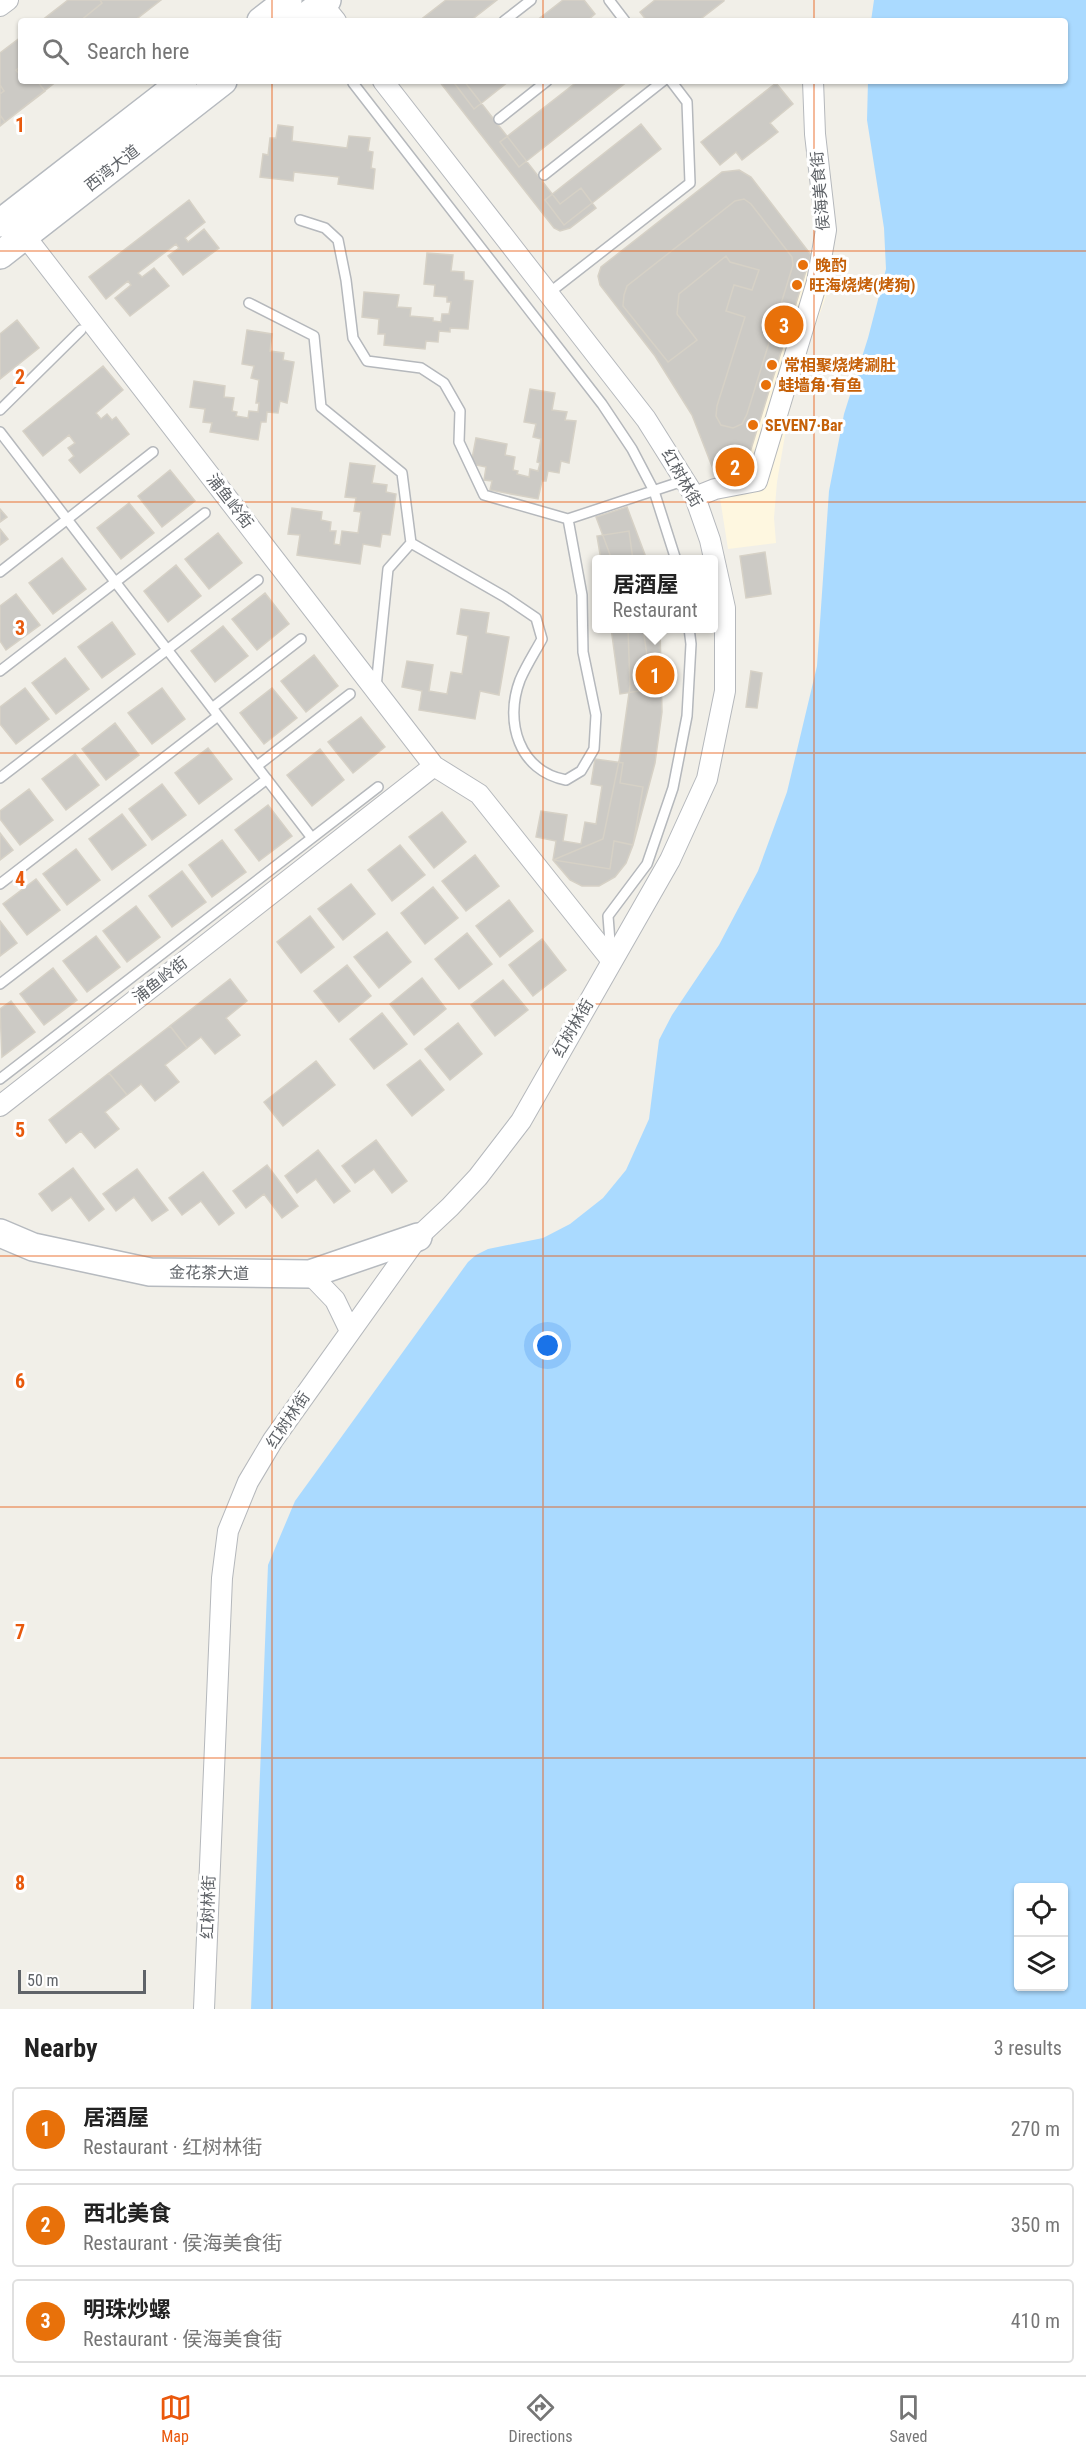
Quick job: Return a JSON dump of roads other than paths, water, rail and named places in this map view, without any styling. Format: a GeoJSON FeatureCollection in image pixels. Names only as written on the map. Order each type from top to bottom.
{"type":"FeatureCollection","features":[{"type":"Feature","properties":{"kind":"main road"},"geometry":{"type":"LineString","coordinates":[[265,18],[288,0]]}},
{"type":"Feature","properties":{"kind":"main road"},"geometry":{"type":"LineString","coordinates":[[307,18],[329,8]]}},
{"type":"Feature","properties":{"kind":"main road","name":"西湾大道"},"geometry":{"type":"LineString","coordinates":[[0,223],[179,84]]}},
{"type":"Feature","properties":{"kind":"main road","name":"西湾大道"},"geometry":{"type":"LineString","coordinates":[[0,255],[219,84]]}},
{"type":"Feature","properties":{"kind":"main road","name":"金花茶大道"},"geometry":{"type":"LineString","coordinates":[[0,1233],[33,1247],[150,1272],[310,1274],[418,1237]]}},
{"type":"Feature","properties":{"kind":"street"},"geometry":{"type":"LineString","coordinates":[[0,6],[8,0]]}},
{"type":"Feature","properties":{"kind":"street","name":"红树林街"},"geometry":{"type":"LineString","coordinates":[[385,84],[646,418],[691,488],[713,555]]}},
{"type":"Feature","properties":{"kind":"street","name":"侯海美食街"},"geometry":{"type":"LineString","coordinates":[[691,488],[715,489],[756,481],[817,282],[826,230],[815,134],[813,84]]}},
{"type":"Feature","properties":{"kind":"street","name":"浦鱼岭街"},"geometry":{"type":"LineString","coordinates":[[25,236],[434,766],[479,794],[612,961]]}},
{"type":"Feature","properties":{"kind":"street","name":"红树林街"},"geometry":{"type":"LineString","coordinates":[[204,2009],[222,1578],[228,1531],[248,1482],[273,1440],[350,1331],[418,1237],[450,1208],[478,1177],[521,1121],[670,860],[707,779],[725,691],[725,608],[718,576]]}},
{"type":"Feature","properties":{"kind":"street","name":"浦鱼岭街"},"geometry":{"type":"LineString","coordinates":[[0,1106],[434,766]]}},
{"type":"Feature","properties":{"kind":"street"},"geometry":{"type":"LineString","coordinates":[[310,1274],[335,1300],[350,1331]]}},
{"type":"Feature","properties":{"kind":"lane"},"geometry":{"type":"LineString","coordinates":[[508,18],[531,0]]}},
{"type":"Feature","properties":{"kind":"lane"},"geometry":{"type":"LineString","coordinates":[[609,0],[623,18]]}},
{"type":"Feature","properties":{"kind":"lane"},"geometry":{"type":"LineString","coordinates":[[354,84],[602,404],[632,449],[654,491],[674,555]]}},
{"type":"Feature","properties":{"kind":"lane"},"geometry":{"type":"LineString","coordinates":[[499,119],[543,84]]}},
{"type":"Feature","properties":{"kind":"lane"},"geometry":{"type":"LineString","coordinates":[[544,175],[659,84]]}},
{"type":"Feature","properties":{"kind":"lane"},"geometry":{"type":"LineString","coordinates":[[549,293],[690,183],[687,102],[673,84]]}},
{"type":"Feature","properties":{"kind":"lane"},"geometry":{"type":"LineString","coordinates":[[300,220],[325,228],[338,240],[346,280],[353,338],[367,361],[421,368],[444,383],[460,411],[459,442],[483,495],[568,519],[654,491],[691,488]]}},
{"type":"Feature","properties":{"kind":"lane"},"geometry":{"type":"LineString","coordinates":[[249,303],[314,336],[321,407],[402,473],[411,543],[388,569],[376,691]]}},
{"type":"Feature","properties":{"kind":"lane"},"geometry":{"type":"LineString","coordinates":[[0,410],[81,330]]}},
{"type":"Feature","properties":{"kind":"lane"},"geometry":{"type":"LineString","coordinates":[[0,432],[312,838]]}},
{"type":"Feature","properties":{"kind":"lane"},"geometry":{"type":"LineString","coordinates":[[0,572],[153,452]]}},
{"type":"Feature","properties":{"kind":"lane"},"geometry":{"type":"LineString","coordinates":[[0,671],[206,513]]}},
{"type":"Feature","properties":{"kind":"lane"},"geometry":{"type":"LineString","coordinates":[[411,543],[505,597],[536,618],[542,639],[520,681],[514,716],[519,746],[534,765],[550,777],[566,780],[581,771],[594,749],[596,715],[583,652],[582,595],[568,519]]}},
{"type":"Feature","properties":{"kind":"lane"},"geometry":{"type":"LineString","coordinates":[[0,778],[258,580]]}},
{"type":"Feature","properties":{"kind":"lane"},"geometry":{"type":"LineString","coordinates":[[612,961],[608,916],[647,864],[673,788],[687,716],[690,633]]}},
{"type":"Feature","properties":{"kind":"lane"},"geometry":{"type":"LineString","coordinates":[[212,708],[302,639]]}},
{"type":"Feature","properties":{"kind":"lane"},"geometry":{"type":"LineString","coordinates":[[257,766],[350,694]]}},
{"type":"Feature","properties":{"kind":"lane"},"geometry":{"type":"LineString","coordinates":[[0,884],[218,716]]}},
{"type":"Feature","properties":{"kind":"lane"},"geometry":{"type":"LineString","coordinates":[[0,984],[267,779]]}},
{"type":"Feature","properties":{"kind":"lane"},"geometry":{"type":"LineString","coordinates":[[0,1079],[378,787]]}},
{"type":"Feature","properties":{"kind":"water"},"geometry":{"type":"Polygon","coordinates":[[[874,0],[1086,0],[1086,2009],[251,2009],[268,1565],[295,1501],[468,1262],[488,1249],[543,1238],[570,1224],[603,1198],[626,1170],[649,1119],[659,1040],[672,1015],[719,945],[758,871],[787,792],[817,666],[829,491],[844,414],[868,338],[886,269],[884,228],[867,120],[868,84],[1068,84],[1068,18],[871,18],[874,0]]]}},
{"type":"Feature","properties":{"kind":"place","name":"晚酌"},"geometry":{"type":"Point","coordinates":[803,265]}},
{"type":"Feature","properties":{"kind":"place","name":"旺海烧烤(烤狗)"},"geometry":{"type":"Point","coordinates":[797,285]}},
{"type":"Feature","properties":{"kind":"place","name":"明珠炒螺"},"geometry":{"type":"Point","coordinates":[784,325]}},
{"type":"Feature","properties":{"kind":"place","name":"常相聚烧烤涮肚"},"geometry":{"type":"Point","coordinates":[772,365]}},
{"type":"Feature","properties":{"kind":"place","name":"蛙墙角·有鱼"},"geometry":{"type":"Point","coordinates":[766,385]}},
{"type":"Feature","properties":{"kind":"place","name":"SEVEN7·Bar"},"geometry":{"type":"Point","coordinates":[753,425]}},
{"type":"Feature","properties":{"kind":"place","name":"西北美食"},"geometry":{"type":"Point","coordinates":[735,467]}},
{"type":"Feature","properties":{"kind":"place","name":"居酒屋"},"geometry":{"type":"Point","coordinates":[655,675]}}]}
